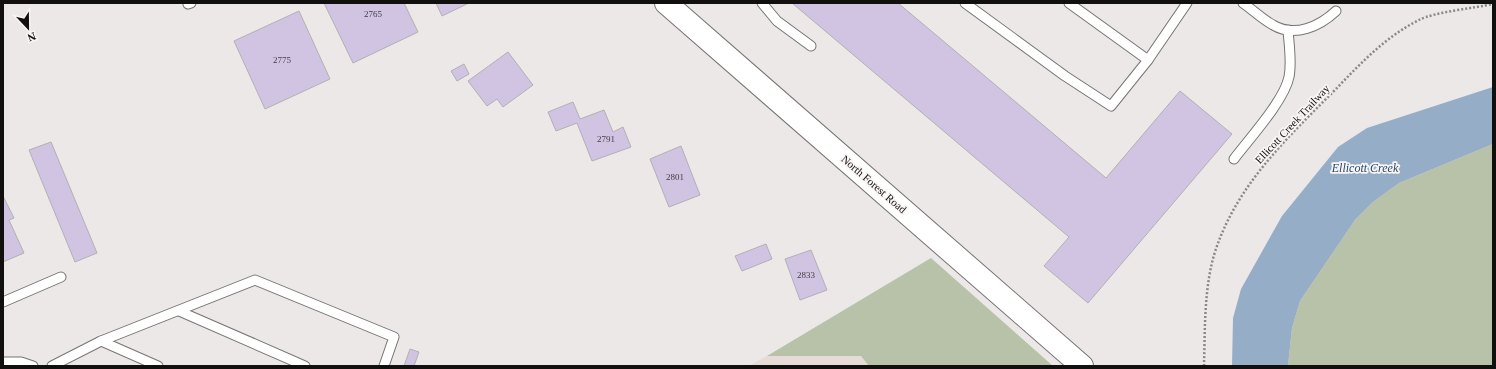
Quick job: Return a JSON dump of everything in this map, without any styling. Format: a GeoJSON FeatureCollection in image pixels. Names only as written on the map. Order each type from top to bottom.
{"type":"FeatureCollection","features":[{"type":"Feature","properties":{"kind":"street","name":"North Forest Road"},"geometry":{"type":"LineString","coordinates":[[666,3],[1082,366]]}},
{"type":"Feature","properties":{"kind":"lane"},"geometry":{"type":"LineString","coordinates":[[762,3],[777,21],[811,46]]}},
{"type":"Feature","properties":{"kind":"lane"},"geometry":{"type":"LineString","coordinates":[[965,3],[1065,76],[1111,106],[1148,60],[1187,3]]}},
{"type":"Feature","properties":{"kind":"lane"},"geometry":{"type":"LineString","coordinates":[[1069,3],[1148,60]]}},
{"type":"Feature","properties":{"kind":"lane"},"geometry":{"type":"LineString","coordinates":[[1243,3],[1274,26],[1288,30],[1303,30],[1324,22],[1336,11]]}},
{"type":"Feature","properties":{"kind":"lane"},"geometry":{"type":"LineString","coordinates":[[1234,159],[1279,100],[1289,78],[1290,62],[1288,30]]}},
{"type":"Feature","properties":{"kind":"lane"},"geometry":{"type":"LineString","coordinates":[[3,302],[61,277]]}},
{"type":"Feature","properties":{"kind":"lane"},"geometry":{"type":"LineString","coordinates":[[52,366],[101,341],[255,280],[394,337],[384,366]]}},
{"type":"Feature","properties":{"kind":"lane"},"geometry":{"type":"LineString","coordinates":[[179,311],[305,366]]}},
{"type":"Feature","properties":{"kind":"lane"},"geometry":{"type":"LineString","coordinates":[[101,341],[158,366]]}},
{"type":"Feature","properties":{"kind":"lane"},"geometry":{"type":"LineString","coordinates":[[3,362],[21,362],[33,366]]}},
{"type":"Feature","properties":{"kind":"path","name":"Ellicott Creek Trailway"},"geometry":{"type":"LineString","coordinates":[[1204,366],[1209,283],[1214,256],[1225,225],[1246,187],[1265,162],[1362,62],[1392,35],[1421,19],[1493,4]]}},
{"type":"Feature","properties":{"kind":"shaded area"},"geometry":{"type":"Polygon","coordinates":[[[767,356],[861,356],[869,366],[749,366],[767,356]]]}},
{"type":"Feature","properties":{"kind":"green space"},"geometry":{"type":"Polygon","coordinates":[[[1493,144],[1493,366],[1288,366],[1292,328],[1300,301],[1355,220],[1373,202],[1399,183],[1493,144]]]}},
{"type":"Feature","properties":{"kind":"green space"},"geometry":{"type":"Polygon","coordinates":[[[931,258],[1053,366],[869,366],[861,356],[767,356],[931,258]]]}},
{"type":"Feature","properties":{"kind":"water","name":"Ellicott Creek"},"geometry":{"type":"Polygon","coordinates":[[[1493,87],[1493,144],[1399,183],[1373,202],[1355,220],[1300,301],[1292,328],[1288,366],[1232,366],[1233,318],[1241,289],[1282,216],[1338,147],[1367,128],[1493,87]]]}},
{"type":"Feature","properties":{"kind":"building"},"geometry":{"type":"Polygon","coordinates":[[[324,3],[404,3],[418,32],[353,63],[324,3]]]}},
{"type":"Feature","properties":{"kind":"building"},"geometry":{"type":"Polygon","coordinates":[[[436,3],[469,3],[442,16],[436,3]]]}},
{"type":"Feature","properties":{"kind":"building"},"geometry":{"type":"Polygon","coordinates":[[[792,3],[898,3],[1106,178],[1180,91],[1232,134],[1088,303],[1044,266],[1069,237],[792,3]]]}},
{"type":"Feature","properties":{"kind":"building"},"geometry":{"type":"Polygon","coordinates":[[[299,11],[330,79],[265,109],[234,41],[299,11]]]}},
{"type":"Feature","properties":{"kind":"building"},"geometry":{"type":"Polygon","coordinates":[[[508,52],[533,85],[503,107],[497,99],[487,106],[468,81],[508,52]]]}},
{"type":"Feature","properties":{"kind":"building"},"geometry":{"type":"Polygon","coordinates":[[[464,64],[469,74],[457,81],[451,71],[464,64]]]}},
{"type":"Feature","properties":{"kind":"building"},"geometry":{"type":"Polygon","coordinates":[[[573,102],[580,119],[604,110],[613,132],[623,127],[631,147],[592,161],[577,123],[556,131],[548,112],[573,102]]]}},
{"type":"Feature","properties":{"kind":"building"},"geometry":{"type":"Polygon","coordinates":[[[51,142],[97,253],[75,262],[29,150],[51,142]]]}},
{"type":"Feature","properties":{"kind":"building"},"geometry":{"type":"Polygon","coordinates":[[[681,146],[700,195],[669,207],[650,159],[681,146]]]}},
{"type":"Feature","properties":{"kind":"building"},"geometry":{"type":"Polygon","coordinates":[[[3,196],[14,218],[9,220],[24,253],[3,262],[3,196]]]}},
{"type":"Feature","properties":{"kind":"building"},"geometry":{"type":"Polygon","coordinates":[[[766,244],[772,259],[742,271],[735,256],[766,244]]]}},
{"type":"Feature","properties":{"kind":"building"},"geometry":{"type":"Polygon","coordinates":[[[811,250],[827,290],[800,300],[785,259],[811,250]]]}},
{"type":"Feature","properties":{"kind":"building"},"geometry":{"type":"Polygon","coordinates":[[[410,349],[419,352],[414,366],[404,366],[410,349]]]}}]}
